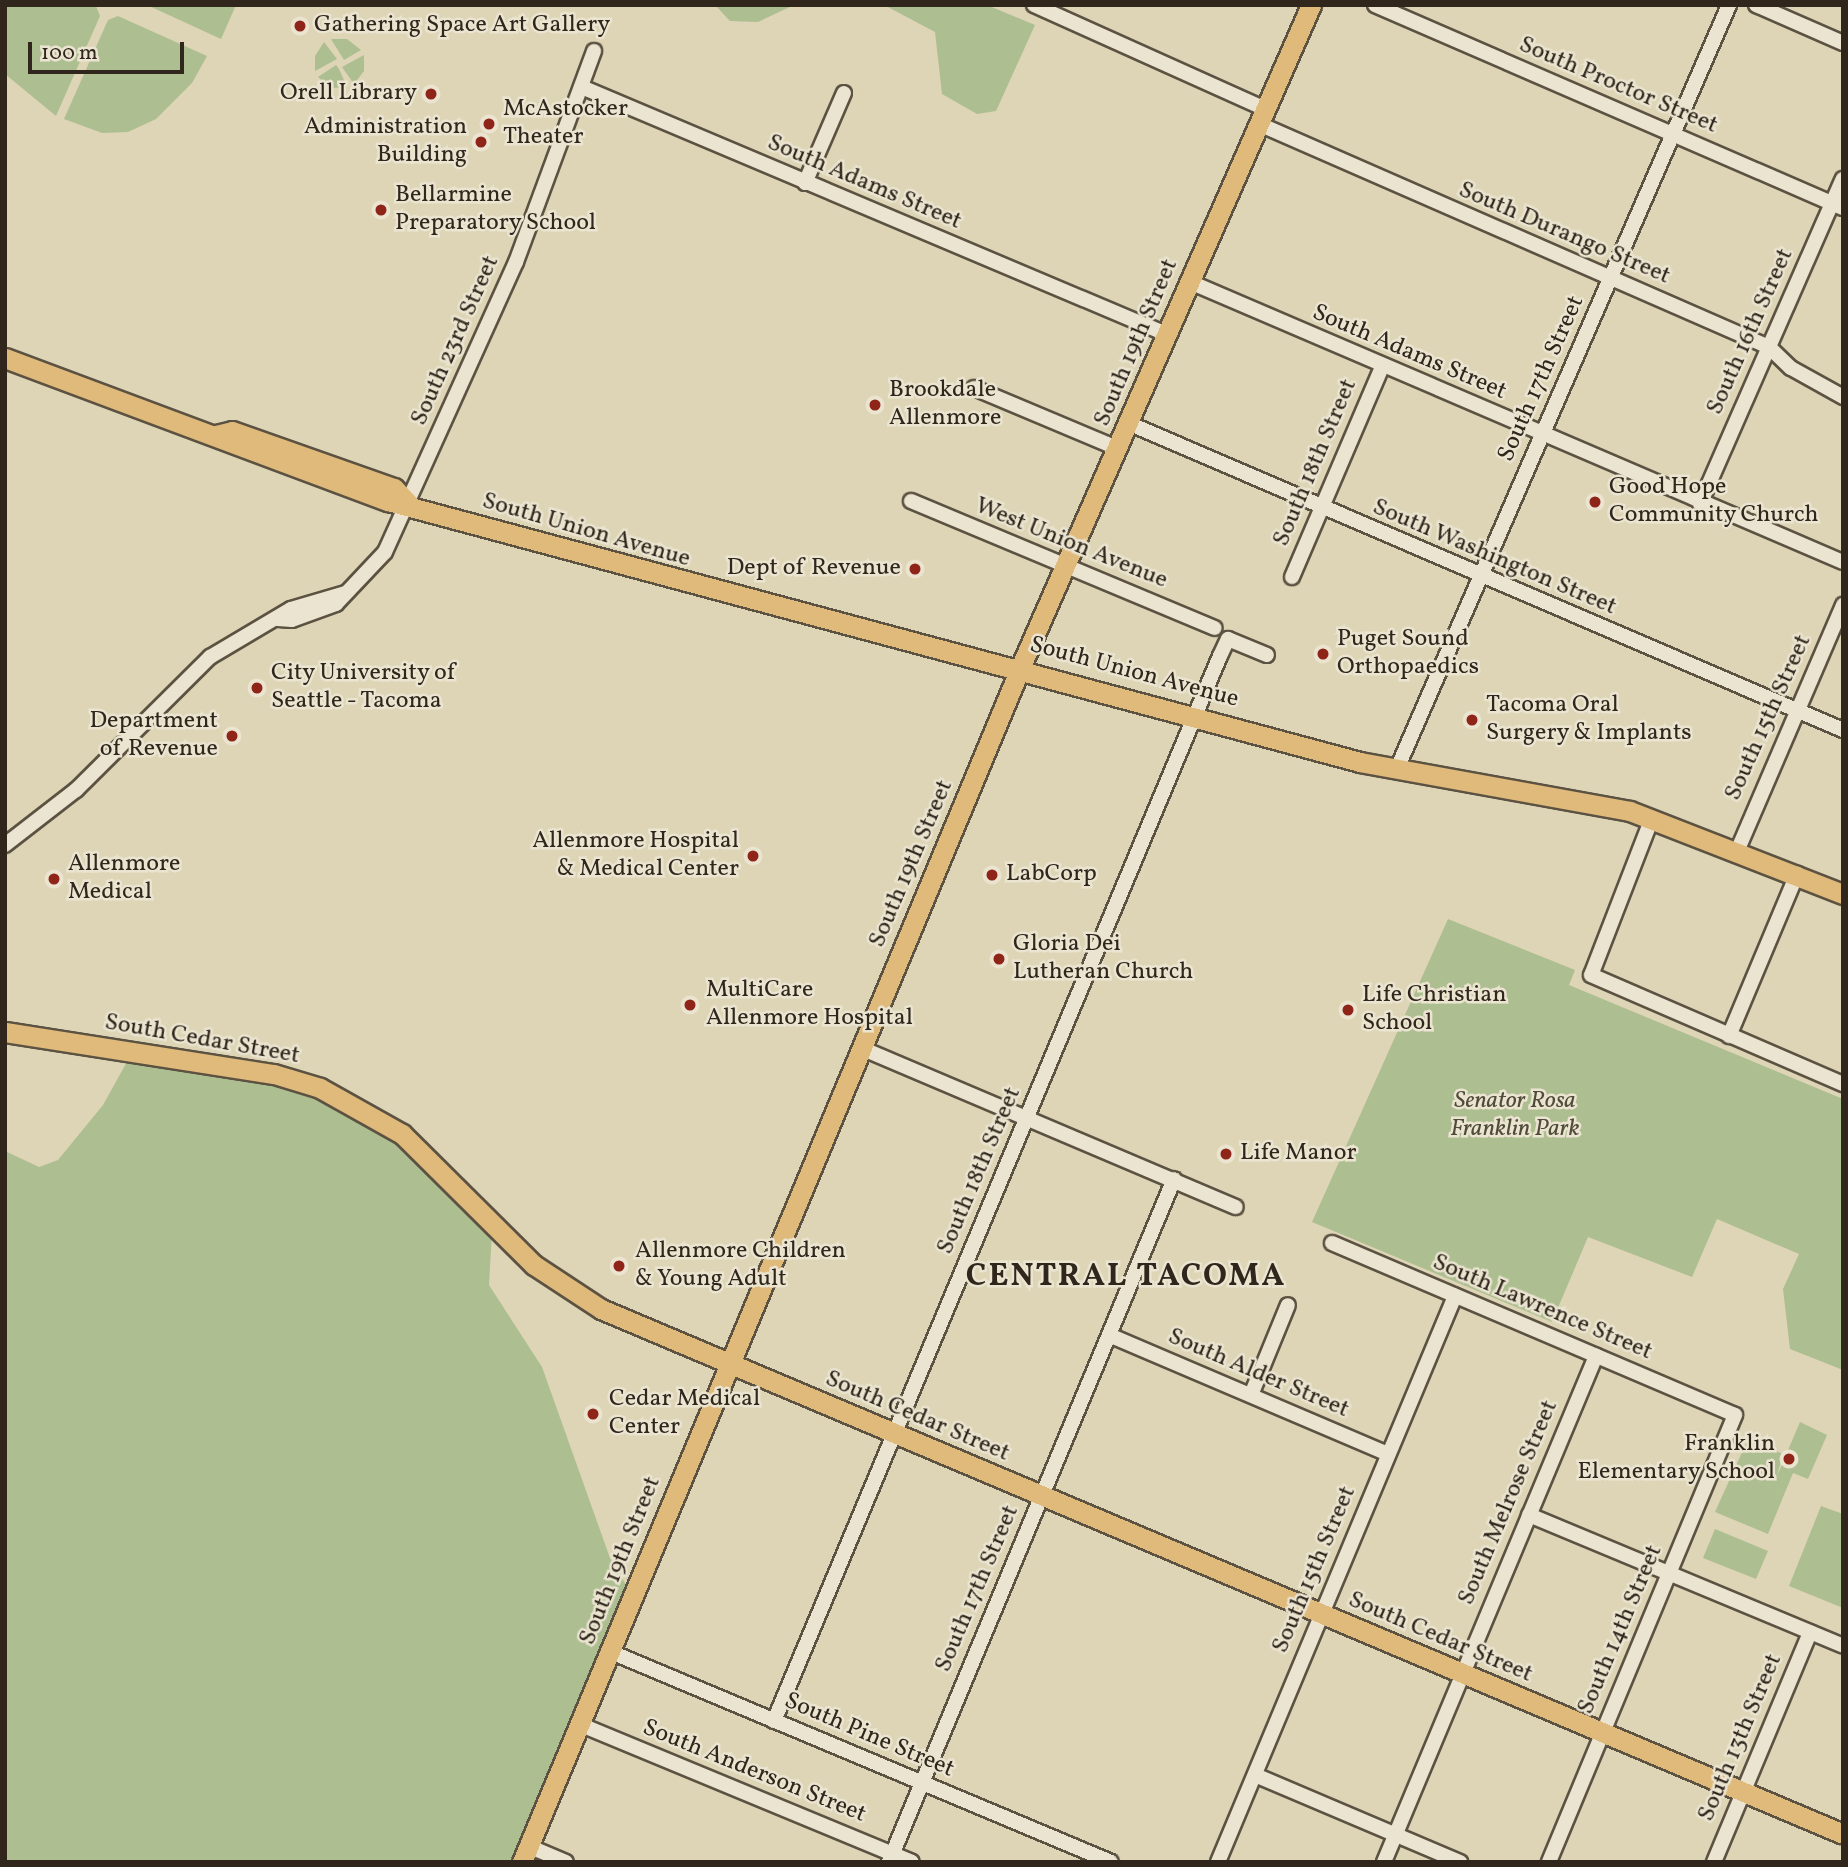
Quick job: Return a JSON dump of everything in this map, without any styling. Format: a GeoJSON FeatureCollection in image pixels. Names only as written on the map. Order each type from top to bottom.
{"type":"FeatureCollection","features":[{"type":"Feature","properties":{"kind":"main road","name":"South 19th Street"},"geometry":{"type":"LineString","coordinates":[[525,1854],[1021,666],[1311,5]]}},
{"type":"Feature","properties":{"kind":"main road","name":"South Union Avenue"},"geometry":{"type":"LineString","coordinates":[[5,358],[216,435],[249,453],[409,504],[688,585],[1021,666],[1396,771],[1652,818],[1738,849],[1843,894]]}},
{"type":"Feature","properties":{"kind":"main road","name":"South Cedar Street"},"geometry":{"type":"LineString","coordinates":[[5,1032],[274,1074],[352,1102],[427,1156],[569,1292],[1042,1497],[1843,1834]]}},
{"type":"Feature","properties":{"kind":"street","name":"South Durango Street"},"geometry":{"type":"LineString","coordinates":[[1034,5],[1262,116],[1611,278],[1769,347],[1791,368],[1843,397]]}},
{"type":"Feature","properties":{"kind":"street","name":"South Proctor Street"},"geometry":{"type":"LineString","coordinates":[[1375,5],[1837,206]]}},
{"type":"Feature","properties":{"kind":"street","name":"South 17th Street"},"geometry":{"type":"LineString","coordinates":[[1396,771],[1730,5]]}},
{"type":"Feature","properties":{"kind":"street"},"geometry":{"type":"LineString","coordinates":[[1756,5],[1843,43]]}},
{"type":"Feature","properties":{"kind":"street","name":"South 23rd Street"},"geometry":{"type":"LineString","coordinates":[[5,845],[76,790],[195,668],[278,619],[345,593],[380,558],[409,504],[516,262],[584,88],[594,51]]}},
{"type":"Feature","properties":{"kind":"street","name":"South Adams Street"},"geometry":{"type":"LineString","coordinates":[[584,88],[1166,334]]}},
{"type":"Feature","properties":{"kind":"street"},"geometry":{"type":"LineString","coordinates":[[805,183],[844,93]]}},
{"type":"Feature","properties":{"kind":"street","name":"South 16th Street"},"geometry":{"type":"LineString","coordinates":[[1700,504],[1769,347],[1837,206],[1843,179]]}},
{"type":"Feature","properties":{"kind":"street","name":"South Adams Street"},"geometry":{"type":"LineString","coordinates":[[1190,282],[1700,504],[1843,562]]}},
{"type":"Feature","properties":{"kind":"street","name":"South 18th Street"},"geometry":{"type":"LineString","coordinates":[[1292,577],[1382,367]]}},
{"type":"Feature","properties":{"kind":"street"},"geometry":{"type":"LineString","coordinates":[[974,388],[1117,449]]}},
{"type":"Feature","properties":{"kind":"street","name":"South Washington Street"},"geometry":{"type":"LineString","coordinates":[[1128,423],[1479,578],[1843,730]]}},
{"type":"Feature","properties":{"kind":"street","name":"West Union Avenue"},"geometry":{"type":"LineString","coordinates":[[911,501],[1050,564],[1067,564],[1214,628]]}},
{"type":"Feature","properties":{"kind":"street","name":"South 15th Street"},"geometry":{"type":"LineString","coordinates":[[1738,849],[1843,605]]}},
{"type":"Feature","properties":{"kind":"street","name":"South 18th Street"},"geometry":{"type":"LineString","coordinates":[[774,1721],[1228,639],[1267,655]]}},
{"type":"Feature","properties":{"kind":"street"},"geometry":{"type":"LineString","coordinates":[[1652,818],[1591,975],[1843,1083]]}},
{"type":"Feature","properties":{"kind":"street"},"geometry":{"type":"LineString","coordinates":[[1729,1036],[1797,874]]}},
{"type":"Feature","properties":{"kind":"street"},"geometry":{"type":"LineString","coordinates":[[862,1048],[1236,1208]]}},
{"type":"Feature","properties":{"kind":"street","name":"South 17th Street"},"geometry":{"type":"LineString","coordinates":[[890,1858],[1174,1180]]}},
{"type":"Feature","properties":{"kind":"street","name":"South Lawrence Street"},"geometry":{"type":"LineString","coordinates":[[1332,1243],[1735,1415]]}},
{"type":"Feature","properties":{"kind":"street","name":"South 15th Street"},"geometry":{"type":"LineString","coordinates":[[1218,1862],[1455,1296]]}},
{"type":"Feature","properties":{"kind":"street"},"geometry":{"type":"LineString","coordinates":[[1251,1395],[1288,1305]]}},
{"type":"Feature","properties":{"kind":"street","name":"South Alder Street"},"geometry":{"type":"LineString","coordinates":[[1109,1335],[1388,1454]]}},
{"type":"Feature","properties":{"kind":"street","name":"South Melrose Street"},"geometry":{"type":"LineString","coordinates":[[1384,1862],[1595,1356]]}},
{"type":"Feature","properties":{"kind":"street","name":"South 14th Street"},"geometry":{"type":"LineString","coordinates":[[1549,1862],[1735,1415]]}},
{"type":"Feature","properties":{"kind":"street"},"geometry":{"type":"LineString","coordinates":[[1529,1515],[1843,1646]]}},
{"type":"Feature","properties":{"kind":"street","name":"South 13th Street"},"geometry":{"type":"LineString","coordinates":[[1714,1862],[1810,1632]]}},
{"type":"Feature","properties":{"kind":"street","name":"South Pine Street"},"geometry":{"type":"LineString","coordinates":[[611,1653],[1111,1862]]}},
{"type":"Feature","properties":{"kind":"street","name":"South Anderson Street"},"geometry":{"type":"LineString","coordinates":[[579,1724],[890,1858],[912,1862]]}},
{"type":"Feature","properties":{"kind":"street"},"geometry":{"type":"LineString","coordinates":[[1255,1775],[1460,1862]]}},
{"type":"Feature","properties":{"kind":"street"},"geometry":{"type":"LineString","coordinates":[[525,1854],[566,1862]]}},
{"type":"Feature","properties":{"kind":"green space"},"geometry":{"type":"Polygon","coordinates":[[[5,5],[96,6],[100,16],[56,116],[5,74],[5,5]]]}},
{"type":"Feature","properties":{"kind":"green space"},"geometry":{"type":"Polygon","coordinates":[[[147,5],[236,5],[221,39],[147,5]]]}},
{"type":"Feature","properties":{"kind":"green space"},"geometry":{"type":"Polygon","coordinates":[[[715,5],[794,5],[758,22],[730,21],[715,5]]]}},
{"type":"Feature","properties":{"kind":"green space"},"geometry":{"type":"Polygon","coordinates":[[[884,5],[987,5],[1035,25],[996,111],[977,114],[942,94],[935,32],[884,5]]]}},
{"type":"Feature","properties":{"kind":"green space"},"geometry":{"type":"Polygon","coordinates":[[[118,16],[207,56],[192,83],[156,119],[128,132],[102,133],[64,119],[108,20],[118,16]]]}},
{"type":"Feature","properties":{"kind":"green space"},"geometry":{"type":"Polygon","coordinates":[[[331,39],[347,39],[361,50],[344,60],[331,39]]]}},
{"type":"Feature","properties":{"kind":"green space"},"geometry":{"type":"Polygon","coordinates":[[[324,42],[337,59],[315,71],[315,56],[324,42]]]}},
{"type":"Feature","properties":{"kind":"green space"},"geometry":{"type":"Polygon","coordinates":[[[364,55],[364,71],[354,84],[342,67],[364,55]]]}},
{"type":"Feature","properties":{"kind":"green space"},"geometry":{"type":"Polygon","coordinates":[[[336,65],[347,87],[332,88],[318,77],[336,65]]]}},
{"type":"Feature","properties":{"kind":"green space","name":"Senator Rosa Franklin Park"},"geometry":{"type":"Polygon","coordinates":[[[1448,919],[1575,970],[1569,985],[1843,1099],[1843,1370],[1790,1349],[1783,1289],[1799,1254],[1717,1219],[1692,1277],[1588,1237],[1552,1322],[1312,1222],[1448,919]]]}},
{"type":"Feature","properties":{"kind":"green space"},"geometry":{"type":"Polygon","coordinates":[[[133,1051],[274,1074],[376,1116],[492,1232],[489,1285],[542,1367],[610,1558],[629,1590],[522,1862],[5,1862],[5,1151],[39,1167],[58,1160],[103,1105],[133,1051]]]}},
{"type":"Feature","properties":{"kind":"green space"},"geometry":{"type":"Polygon","coordinates":[[[1800,1422],[1827,1435],[1808,1479],[1793,1473],[1768,1534],[1715,1512],[1748,1439],[1783,1454],[1777,1476],[1800,1422]]]}},
{"type":"Feature","properties":{"kind":"green space"},"geometry":{"type":"Polygon","coordinates":[[[1821,1506],[1843,1514],[1843,1608],[1789,1586],[1821,1506]]]}},
{"type":"Feature","properties":{"kind":"green space"},"geometry":{"type":"Polygon","coordinates":[[[1715,1529],[1768,1551],[1756,1579],[1703,1558],[1715,1529]]]}},
{"type":"Feature","properties":{"kind":"place","name":"Gathering Space Art Gallery"},"geometry":{"type":"Point","coordinates":[300,26]}},
{"type":"Feature","properties":{"kind":"place","name":"Orell Library"},"geometry":{"type":"Point","coordinates":[431,94]}},
{"type":"Feature","properties":{"kind":"place","name":"McAstocker Theater"},"geometry":{"type":"Point","coordinates":[489,124]}},
{"type":"Feature","properties":{"kind":"place","name":"Administration Building"},"geometry":{"type":"Point","coordinates":[481,142]}},
{"type":"Feature","properties":{"kind":"place","name":"Bellarmine Preparatory School"},"geometry":{"type":"Point","coordinates":[381,210]}},
{"type":"Feature","properties":{"kind":"place","name":"Brookdale Allenmore"},"geometry":{"type":"Point","coordinates":[875,405]}},
{"type":"Feature","properties":{"kind":"place","name":"Good Hope Community Church"},"geometry":{"type":"Point","coordinates":[1595,502]}},
{"type":"Feature","properties":{"kind":"place","name":"Dept of Revenue"},"geometry":{"type":"Point","coordinates":[915,569]}},
{"type":"Feature","properties":{"kind":"place","name":"Puget Sound Orthopaedics"},"geometry":{"type":"Point","coordinates":[1323,654]}},
{"type":"Feature","properties":{"kind":"place","name":"City University of Seattle - Tacoma"},"geometry":{"type":"Point","coordinates":[257,688]}},
{"type":"Feature","properties":{"kind":"place","name":"Tacoma Oral Surgery & Implants"},"geometry":{"type":"Point","coordinates":[1472,720]}},
{"type":"Feature","properties":{"kind":"place","name":"Department of Revenue"},"geometry":{"type":"Point","coordinates":[232,736]}},
{"type":"Feature","properties":{"kind":"place","name":"Allenmore Hospital & Medical Center"},"geometry":{"type":"Point","coordinates":[753,856]}},
{"type":"Feature","properties":{"kind":"place","name":"LabCorp"},"geometry":{"type":"Point","coordinates":[992,875]}},
{"type":"Feature","properties":{"kind":"place","name":"Allenmore Medical"},"geometry":{"type":"Point","coordinates":[54,879]}},
{"type":"Feature","properties":{"kind":"place","name":"Gloria Dei Lutheran Church"},"geometry":{"type":"Point","coordinates":[999,959]}},
{"type":"Feature","properties":{"kind":"place","name":"MultiCare Allenmore Hospital"},"geometry":{"type":"Point","coordinates":[690,1005]}},
{"type":"Feature","properties":{"kind":"place","name":"Life Christian School"},"geometry":{"type":"Point","coordinates":[1348,1010]}},
{"type":"Feature","properties":{"kind":"place","name":"Life Manor"},"geometry":{"type":"Point","coordinates":[1226,1154]}},
{"type":"Feature","properties":{"kind":"place","name":"Allenmore Children & Young Adult"},"geometry":{"type":"Point","coordinates":[619,1266]}},
{"type":"Feature","properties":{"kind":"place","name":"Cedar Medical Center"},"geometry":{"type":"Point","coordinates":[593,1414]}},
{"type":"Feature","properties":{"kind":"place","name":"Franklin Elementary School"},"geometry":{"type":"Point","coordinates":[1789,1459]}},
{"type":"Feature","properties":{"kind":"district","name":"CENTRAL TACOMA"},"geometry":{"type":"Point","coordinates":[1126,1277]}}]}
